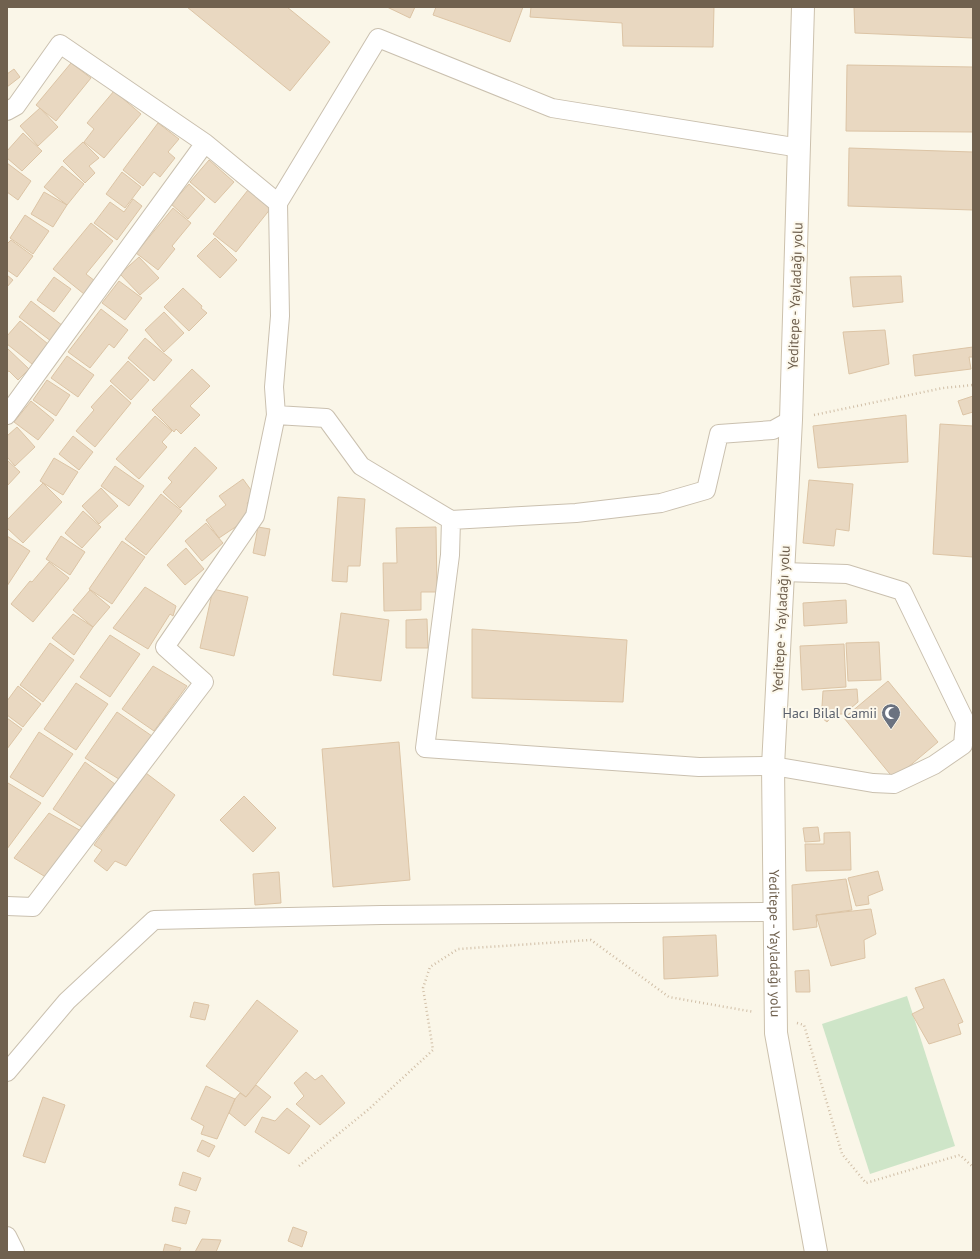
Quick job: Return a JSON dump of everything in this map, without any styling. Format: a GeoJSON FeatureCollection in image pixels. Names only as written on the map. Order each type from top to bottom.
{"type":"FeatureCollection","features":[{"type":"Feature","properties":{"kind":"main road","name":"Yeditepe - Yayladağı yolu"},"geometry":{"type":"LineString","coordinates":[[803,7],[791,420],[773,766],[774,912],[776,1033],[816,1252]]}},
{"type":"Feature","properties":{"kind":"street"},"geometry":{"type":"LineString","coordinates":[[7,906],[33,907],[204,682],[165,647],[254,516],[276,415],[274,386],[280,316],[278,204],[378,38],[552,108],[800,148]]}},
{"type":"Feature","properties":{"kind":"street"},"geometry":{"type":"LineString","coordinates":[[7,111],[16,106],[60,44],[205,143],[278,204]]}},
{"type":"Feature","properties":{"kind":"street"},"geometry":{"type":"LineString","coordinates":[[7,415],[205,143]]}},
{"type":"Feature","properties":{"kind":"street"},"geometry":{"type":"LineString","coordinates":[[276,415],[326,418],[361,466],[451,520],[576,513],[661,503],[706,490],[719,434],[773,430],[791,420]]}},
{"type":"Feature","properties":{"kind":"street"},"geometry":{"type":"LineString","coordinates":[[451,520],[450,555],[425,748],[699,767],[773,766],[873,783],[894,784],[934,765],[963,745],[965,721],[902,591],[847,574],[783,572]]}},
{"type":"Feature","properties":{"kind":"street"},"geometry":{"type":"LineString","coordinates":[[7,1072],[67,1001],[154,920],[382,915],[774,912]]}},
{"type":"Feature","properties":{"kind":"street"},"geometry":{"type":"LineString","coordinates":[[7,1236],[15,1252]]}},
{"type":"Feature","properties":{"kind":"path"},"geometry":{"type":"LineString","coordinates":[[791,420],[943,388],[973,385]]}},
{"type":"Feature","properties":{"kind":"path"},"geometry":{"type":"LineString","coordinates":[[299,1166],[369,1109],[433,1050],[423,988],[430,967],[458,949],[591,940],[669,996],[776,1016],[804,1025],[842,1154],[866,1183],[960,1154],[973,1167]]}},
{"type":"Feature","properties":{"kind":"green space"},"geometry":{"type":"Polygon","coordinates":[[[907,996],[955,1146],[870,1174],[822,1024],[907,996]]]}},
{"type":"Feature","properties":{"kind":"building"},"geometry":{"type":"Polygon","coordinates":[[[187,7],[287,7],[330,42],[290,91],[187,7]]]}},
{"type":"Feature","properties":{"kind":"building"},"geometry":{"type":"Polygon","coordinates":[[[387,7],[415,7],[410,18],[387,7]]]}},
{"type":"Feature","properties":{"kind":"building"},"geometry":{"type":"Polygon","coordinates":[[[436,7],[523,7],[510,42],[433,15],[436,7]]]}},
{"type":"Feature","properties":{"kind":"building"},"geometry":{"type":"Polygon","coordinates":[[[531,7],[714,7],[713,47],[623,46],[622,23],[530,17],[531,7]]]}},
{"type":"Feature","properties":{"kind":"building"},"geometry":{"type":"Polygon","coordinates":[[[854,7],[973,7],[973,38],[855,33],[854,7]]]}},
{"type":"Feature","properties":{"kind":"building"},"geometry":{"type":"Polygon","coordinates":[[[71,63],[91,78],[56,121],[36,105],[71,63]]]}},
{"type":"Feature","properties":{"kind":"building"},"geometry":{"type":"Polygon","coordinates":[[[847,65],[973,67],[973,132],[846,131],[847,65]]]}},
{"type":"Feature","properties":{"kind":"building"},"geometry":{"type":"Polygon","coordinates":[[[14,69],[20,77],[7,87],[7,74],[14,69]]]}},
{"type":"Feature","properties":{"kind":"building"},"geometry":{"type":"Polygon","coordinates":[[[114,91],[141,114],[104,158],[84,142],[94,129],[87,123],[114,91]]]}},
{"type":"Feature","properties":{"kind":"building"},"geometry":{"type":"Polygon","coordinates":[[[40,108],[58,127],[38,146],[20,126],[40,108]]]}},
{"type":"Feature","properties":{"kind":"building"},"geometry":{"type":"Polygon","coordinates":[[[158,123],[179,139],[168,152],[175,158],[160,177],[154,172],[143,186],[123,170],[158,123]]]}},
{"type":"Feature","properties":{"kind":"building"},"geometry":{"type":"Polygon","coordinates":[[[23,133],[42,151],[22,171],[7,158],[7,151],[23,133]]]}},
{"type":"Feature","properties":{"kind":"building"},"geometry":{"type":"Polygon","coordinates":[[[83,142],[99,158],[89,166],[95,173],[85,183],[63,161],[83,142]]]}},
{"type":"Feature","properties":{"kind":"building"},"geometry":{"type":"Polygon","coordinates":[[[849,148],[973,152],[973,210],[848,206],[849,148]]]}},
{"type":"Feature","properties":{"kind":"building"},"geometry":{"type":"Polygon","coordinates":[[[209,160],[234,182],[215,203],[190,182],[209,160]]]}},
{"type":"Feature","properties":{"kind":"building"},"geometry":{"type":"Polygon","coordinates":[[[7,163],[31,181],[18,200],[7,192],[7,163]]]}},
{"type":"Feature","properties":{"kind":"building"},"geometry":{"type":"Polygon","coordinates":[[[62,166],[84,184],[67,205],[44,187],[62,166]]]}},
{"type":"Feature","properties":{"kind":"building"},"geometry":{"type":"Polygon","coordinates":[[[122,172],[141,187],[125,208],[106,194],[122,172]]]}},
{"type":"Feature","properties":{"kind":"building"},"geometry":{"type":"Polygon","coordinates":[[[189,184],[205,199],[188,219],[171,204],[189,184]]]}},
{"type":"Feature","properties":{"kind":"building"},"geometry":{"type":"Polygon","coordinates":[[[248,190],[271,208],[236,252],[213,234],[248,190]]]}},
{"type":"Feature","properties":{"kind":"building"},"geometry":{"type":"Polygon","coordinates":[[[44,192],[67,205],[53,227],[31,214],[44,192]]]}},
{"type":"Feature","properties":{"kind":"building"},"geometry":{"type":"Polygon","coordinates":[[[133,199],[142,206],[117,240],[94,223],[110,202],[124,212],[133,199]]]}},
{"type":"Feature","properties":{"kind":"building"},"geometry":{"type":"Polygon","coordinates":[[[173,208],[191,223],[172,246],[175,249],[158,270],[136,253],[173,208]]]}},
{"type":"Feature","properties":{"kind":"building"},"geometry":{"type":"Polygon","coordinates":[[[25,215],[49,231],[33,254],[10,238],[25,215]]]}},
{"type":"Feature","properties":{"kind":"building"},"geometry":{"type":"Polygon","coordinates":[[[91,223],[113,241],[86,274],[95,281],[84,294],[53,269],[91,223]]]}},
{"type":"Feature","properties":{"kind":"building"},"geometry":{"type":"Polygon","coordinates":[[[215,238],[237,260],[220,278],[197,256],[215,238]]]}},
{"type":"Feature","properties":{"kind":"building"},"geometry":{"type":"Polygon","coordinates":[[[11,240],[33,256],[17,277],[7,270],[7,244],[11,240]]]}},
{"type":"Feature","properties":{"kind":"building"},"geometry":{"type":"Polygon","coordinates":[[[139,257],[159,278],[140,295],[120,274],[139,257]]]}},
{"type":"Feature","properties":{"kind":"building"},"geometry":{"type":"Polygon","coordinates":[[[7,275],[13,280],[7,287],[7,275]]]}},
{"type":"Feature","properties":{"kind":"building"},"geometry":{"type":"Polygon","coordinates":[[[901,276],[903,302],[853,307],[850,277],[901,276]]]}},
{"type":"Feature","properties":{"kind":"building"},"geometry":{"type":"Polygon","coordinates":[[[54,277],[71,289],[54,312],[37,300],[54,277]]]}},
{"type":"Feature","properties":{"kind":"building"},"geometry":{"type":"Polygon","coordinates":[[[119,281],[142,298],[125,320],[102,303],[119,281]]]}},
{"type":"Feature","properties":{"kind":"building"},"geometry":{"type":"Polygon","coordinates":[[[183,288],[202,306],[201,308],[207,313],[189,331],[164,307],[183,288]]]}},
{"type":"Feature","properties":{"kind":"building"},"geometry":{"type":"Polygon","coordinates":[[[31,301],[63,326],[51,341],[19,317],[31,301]]]}},
{"type":"Feature","properties":{"kind":"building"},"geometry":{"type":"Polygon","coordinates":[[[101,309],[128,330],[114,348],[109,344],[90,368],[68,352],[101,309]]]}},
{"type":"Feature","properties":{"kind":"building"},"geometry":{"type":"Polygon","coordinates":[[[164,312],[184,333],[164,352],[145,330],[164,312]]]}},
{"type":"Feature","properties":{"kind":"building"},"geometry":{"type":"Polygon","coordinates":[[[20,321],[48,344],[32,364],[7,344],[7,336],[20,321]]]}},
{"type":"Feature","properties":{"kind":"building"},"geometry":{"type":"Polygon","coordinates":[[[885,330],[889,364],[849,374],[843,332],[885,330]]]}},
{"type":"Feature","properties":{"kind":"building"},"geometry":{"type":"Polygon","coordinates":[[[145,338],[172,360],[154,381],[128,358],[145,338]]]}},
{"type":"Feature","properties":{"kind":"building"},"geometry":{"type":"Polygon","coordinates":[[[973,347],[973,357],[969,357],[971,369],[915,376],[913,355],[973,347]]]}},
{"type":"Feature","properties":{"kind":"building"},"geometry":{"type":"Polygon","coordinates":[[[7,348],[29,369],[18,380],[9,371],[7,372],[7,348]]]}},
{"type":"Feature","properties":{"kind":"building"},"geometry":{"type":"Polygon","coordinates":[[[67,356],[94,375],[78,397],[51,378],[67,356]]]}},
{"type":"Feature","properties":{"kind":"building"},"geometry":{"type":"Polygon","coordinates":[[[128,361],[149,380],[131,400],[110,381],[128,361]]]}},
{"type":"Feature","properties":{"kind":"building"},"geometry":{"type":"Polygon","coordinates":[[[192,369],[210,386],[190,406],[200,415],[181,434],[176,429],[174,432],[152,410],[192,369]]]}},
{"type":"Feature","properties":{"kind":"building"},"geometry":{"type":"Polygon","coordinates":[[[47,380],[70,395],[56,416],[33,400],[47,380]]]}},
{"type":"Feature","properties":{"kind":"building"},"geometry":{"type":"Polygon","coordinates":[[[111,385],[131,403],[95,447],[76,431],[94,410],[91,407],[111,385]]]}},
{"type":"Feature","properties":{"kind":"building"},"geometry":{"type":"Polygon","coordinates":[[[973,396],[973,412],[963,415],[958,401],[973,396]]]}},
{"type":"Feature","properties":{"kind":"building"},"geometry":{"type":"Polygon","coordinates":[[[31,401],[54,420],[38,440],[14,422],[31,401]]]}},
{"type":"Feature","properties":{"kind":"building"},"geometry":{"type":"Polygon","coordinates":[[[906,415],[908,462],[818,468],[813,426],[906,415]]]}},
{"type":"Feature","properties":{"kind":"building"},"geometry":{"type":"Polygon","coordinates":[[[155,416],[172,431],[162,442],[167,447],[139,479],[116,459],[155,416]]]}},
{"type":"Feature","properties":{"kind":"building"},"geometry":{"type":"Polygon","coordinates":[[[940,424],[973,426],[973,557],[933,554],[940,424]]]}},
{"type":"Feature","properties":{"kind":"building"},"geometry":{"type":"Polygon","coordinates":[[[17,427],[35,447],[15,466],[7,457],[7,436],[17,427]]]}},
{"type":"Feature","properties":{"kind":"building"},"geometry":{"type":"Polygon","coordinates":[[[73,436],[93,452],[79,470],[59,454],[73,436]]]}},
{"type":"Feature","properties":{"kind":"building"},"geometry":{"type":"Polygon","coordinates":[[[195,447],[217,468],[180,508],[163,492],[172,482],[168,478],[195,447]]]}},
{"type":"Feature","properties":{"kind":"building"},"geometry":{"type":"Polygon","coordinates":[[[54,458],[78,472],[63,495],[40,481],[54,458]]]}},
{"type":"Feature","properties":{"kind":"building"},"geometry":{"type":"Polygon","coordinates":[[[7,460],[20,472],[7,486],[7,460]]]}},
{"type":"Feature","properties":{"kind":"building"},"geometry":{"type":"Polygon","coordinates":[[[115,466],[144,486],[129,506],[101,486],[115,466]]]}},
{"type":"Feature","properties":{"kind":"building"},"geometry":{"type":"Polygon","coordinates":[[[243,479],[256,497],[247,503],[255,514],[219,538],[206,520],[226,505],[219,496],[243,479]]]}},
{"type":"Feature","properties":{"kind":"building"},"geometry":{"type":"Polygon","coordinates":[[[809,480],[853,484],[849,531],[836,529],[834,546],[803,543],[809,480]]]}},
{"type":"Feature","properties":{"kind":"building"},"geometry":{"type":"Polygon","coordinates":[[[43,483],[62,502],[23,543],[7,528],[7,520],[43,483]]]}},
{"type":"Feature","properties":{"kind":"building"},"geometry":{"type":"Polygon","coordinates":[[[101,488],[118,506],[99,524],[82,506],[101,488]]]}},
{"type":"Feature","properties":{"kind":"building"},"geometry":{"type":"Polygon","coordinates":[[[161,494],[182,511],[146,555],[125,539],[161,494]]]}},
{"type":"Feature","properties":{"kind":"building"},"geometry":{"type":"Polygon","coordinates":[[[338,497],[365,499],[360,566],[348,566],[347,582],[332,581],[338,497]]]}},
{"type":"Feature","properties":{"kind":"building"},"geometry":{"type":"Polygon","coordinates":[[[83,511],[101,527],[82,548],[65,533],[83,511]]]}},
{"type":"Feature","properties":{"kind":"building"},"geometry":{"type":"Polygon","coordinates":[[[206,523],[223,543],[202,561],[185,541],[206,523]]]}},
{"type":"Feature","properties":{"kind":"building"},"geometry":{"type":"Polygon","coordinates":[[[258,527],[270,529],[265,556],[253,553],[258,527]]]}},
{"type":"Feature","properties":{"kind":"building"},"geometry":{"type":"Polygon","coordinates":[[[436,527],[437,592],[421,592],[421,610],[384,611],[383,563],[397,563],[396,528],[436,527]]]}},
{"type":"Feature","properties":{"kind":"building"},"geometry":{"type":"Polygon","coordinates":[[[7,536],[30,551],[7,586],[7,536]]]}},
{"type":"Feature","properties":{"kind":"building"},"geometry":{"type":"Polygon","coordinates":[[[61,536],[85,552],[70,575],[46,559],[61,536]]]}},
{"type":"Feature","properties":{"kind":"building"},"geometry":{"type":"Polygon","coordinates":[[[122,541],[145,557],[112,604],[89,589],[122,541]]]}},
{"type":"Feature","properties":{"kind":"building"},"geometry":{"type":"Polygon","coordinates":[[[186,548],[204,569],[185,585],[167,565],[186,548]]]}},
{"type":"Feature","properties":{"kind":"building"},"geometry":{"type":"Polygon","coordinates":[[[49,562],[69,578],[33,622],[11,604],[30,581],[32,582],[49,562]]]}},
{"type":"Feature","properties":{"kind":"building"},"geometry":{"type":"Polygon","coordinates":[[[145,587],[176,606],[173,616],[170,614],[148,649],[113,628],[145,587]]]}},
{"type":"Feature","properties":{"kind":"building"},"geometry":{"type":"Polygon","coordinates":[[[213,589],[248,597],[234,656],[200,648],[213,589]]]}},
{"type":"Feature","properties":{"kind":"building"},"geometry":{"type":"Polygon","coordinates":[[[90,590],[110,607],[93,627],[73,610],[90,590]]]}},
{"type":"Feature","properties":{"kind":"building"},"geometry":{"type":"Polygon","coordinates":[[[846,600],[847,623],[804,626],[803,603],[846,600]]]}},
{"type":"Feature","properties":{"kind":"building"},"geometry":{"type":"Polygon","coordinates":[[[341,613],[389,620],[381,681],[333,675],[341,613]]]}},
{"type":"Feature","properties":{"kind":"building"},"geometry":{"type":"Polygon","coordinates":[[[73,614],[93,627],[74,655],[52,638],[73,614]]]}},
{"type":"Feature","properties":{"kind":"building"},"geometry":{"type":"Polygon","coordinates":[[[427,619],[428,648],[406,648],[406,620],[427,619]]]}},
{"type":"Feature","properties":{"kind":"building"},"geometry":{"type":"Polygon","coordinates":[[[472,629],[627,640],[623,702],[472,698],[472,629]]]}},
{"type":"Feature","properties":{"kind":"building"},"geometry":{"type":"Polygon","coordinates":[[[110,635],[140,654],[110,697],[80,677],[110,635]]]}},
{"type":"Feature","properties":{"kind":"building"},"geometry":{"type":"Polygon","coordinates":[[[879,642],[881,680],[848,681],[846,643],[879,642]]]}},
{"type":"Feature","properties":{"kind":"building"},"geometry":{"type":"Polygon","coordinates":[[[50,643],[74,660],[43,702],[20,685],[50,643]]]}},
{"type":"Feature","properties":{"kind":"building"},"geometry":{"type":"Polygon","coordinates":[[[844,644],[846,687],[802,690],[800,646],[844,644]]]}},
{"type":"Feature","properties":{"kind":"building"},"geometry":{"type":"Polygon","coordinates":[[[153,666],[187,686],[154,731],[122,709],[153,666]]]}},
{"type":"Feature","properties":{"kind":"building","name":"Hacı Bilal Camii"},"geometry":{"type":"Polygon","coordinates":[[[888,681],[938,742],[894,779],[844,718],[888,681]]]}},
{"type":"Feature","properties":{"kind":"building"},"geometry":{"type":"Polygon","coordinates":[[[76,683],[108,704],[76,750],[44,729],[76,683]]]}},
{"type":"Feature","properties":{"kind":"building"},"geometry":{"type":"Polygon","coordinates":[[[18,686],[41,704],[23,727],[7,715],[7,701],[18,686]]]}},
{"type":"Feature","properties":{"kind":"building"},"geometry":{"type":"Polygon","coordinates":[[[857,689],[858,702],[844,714],[834,714],[827,722],[817,714],[822,706],[823,691],[857,689]]]}},
{"type":"Feature","properties":{"kind":"building"},"geometry":{"type":"Polygon","coordinates":[[[117,712],[152,736],[122,781],[85,758],[117,712]]]}},
{"type":"Feature","properties":{"kind":"building"},"geometry":{"type":"Polygon","coordinates":[[[7,718],[22,729],[7,749],[7,718]]]}},
{"type":"Feature","properties":{"kind":"building"},"geometry":{"type":"Polygon","coordinates":[[[39,732],[73,754],[43,797],[10,777],[39,732]]]}},
{"type":"Feature","properties":{"kind":"building"},"geometry":{"type":"Polygon","coordinates":[[[399,742],[410,880],[333,887],[322,749],[399,742]]]}},
{"type":"Feature","properties":{"kind":"building"},"geometry":{"type":"Polygon","coordinates":[[[85,762],[119,787],[85,829],[53,809],[85,762]]]}},
{"type":"Feature","properties":{"kind":"building"},"geometry":{"type":"Polygon","coordinates":[[[146,773],[175,795],[126,866],[115,861],[107,871],[94,861],[102,850],[94,845],[146,773]]]}},
{"type":"Feature","properties":{"kind":"building"},"geometry":{"type":"Polygon","coordinates":[[[8,783],[41,803],[7,849],[7,785],[8,783]]]}},
{"type":"Feature","properties":{"kind":"building"},"geometry":{"type":"Polygon","coordinates":[[[244,796],[276,828],[253,852],[220,820],[244,796]]]}},
{"type":"Feature","properties":{"kind":"building"},"geometry":{"type":"Polygon","coordinates":[[[49,813],[83,832],[49,879],[14,858],[49,813]]]}},
{"type":"Feature","properties":{"kind":"building"},"geometry":{"type":"Polygon","coordinates":[[[818,827],[820,841],[805,842],[803,828],[818,827]]]}},
{"type":"Feature","properties":{"kind":"building"},"geometry":{"type":"Polygon","coordinates":[[[850,832],[851,870],[806,871],[805,844],[824,844],[824,833],[850,832]]]}},
{"type":"Feature","properties":{"kind":"building"},"geometry":{"type":"Polygon","coordinates":[[[878,871],[883,890],[868,896],[869,904],[856,906],[848,878],[878,871]]]}},
{"type":"Feature","properties":{"kind":"building"},"geometry":{"type":"Polygon","coordinates":[[[279,872],[281,903],[255,905],[253,874],[279,872]]]}},
{"type":"Feature","properties":{"kind":"building"},"geometry":{"type":"Polygon","coordinates":[[[846,879],[852,910],[816,915],[817,927],[793,930],[792,885],[846,879]]]}},
{"type":"Feature","properties":{"kind":"building"},"geometry":{"type":"Polygon","coordinates":[[[871,909],[876,934],[864,940],[865,958],[831,966],[816,915],[871,909]]]}},
{"type":"Feature","properties":{"kind":"building"},"geometry":{"type":"Polygon","coordinates":[[[716,935],[718,976],[664,979],[663,937],[716,935]]]}},
{"type":"Feature","properties":{"kind":"building"},"geometry":{"type":"Polygon","coordinates":[[[809,970],[810,992],[796,992],[795,971],[809,970]]]}},
{"type":"Feature","properties":{"kind":"building"},"geometry":{"type":"Polygon","coordinates":[[[944,979],[963,1022],[958,1024],[961,1034],[929,1044],[912,1014],[924,1008],[915,988],[944,979]]]}},
{"type":"Feature","properties":{"kind":"building"},"geometry":{"type":"Polygon","coordinates":[[[257,1000],[298,1031],[246,1097],[206,1066],[257,1000]]]}},
{"type":"Feature","properties":{"kind":"building"},"geometry":{"type":"Polygon","coordinates":[[[194,1002],[209,1005],[205,1020],[190,1017],[194,1002]]]}},
{"type":"Feature","properties":{"kind":"building"},"geometry":{"type":"Polygon","coordinates":[[[306,1072],[315,1080],[322,1075],[345,1103],[320,1125],[296,1104],[304,1096],[294,1083],[306,1072]]]}},
{"type":"Feature","properties":{"kind":"building"},"geometry":{"type":"Polygon","coordinates":[[[256,1085],[271,1097],[245,1126],[229,1113],[235,1099],[240,1093],[246,1097],[256,1085]]]}},
{"type":"Feature","properties":{"kind":"building"},"geometry":{"type":"Polygon","coordinates":[[[206,1086],[235,1099],[217,1139],[201,1134],[204,1126],[191,1119],[206,1086]]]}},
{"type":"Feature","properties":{"kind":"building"},"geometry":{"type":"Polygon","coordinates":[[[43,1097],[65,1105],[45,1163],[23,1156],[43,1097]]]}},
{"type":"Feature","properties":{"kind":"building"},"geometry":{"type":"Polygon","coordinates":[[[287,1108],[310,1126],[289,1154],[255,1132],[262,1117],[275,1121],[287,1108]]]}},
{"type":"Feature","properties":{"kind":"building"},"geometry":{"type":"Polygon","coordinates":[[[202,1140],[215,1146],[209,1157],[197,1151],[202,1140]]]}},
{"type":"Feature","properties":{"kind":"building"},"geometry":{"type":"Polygon","coordinates":[[[183,1172],[201,1178],[196,1191],[179,1185],[183,1172]]]}},
{"type":"Feature","properties":{"kind":"building"},"geometry":{"type":"Polygon","coordinates":[[[175,1207],[190,1211],[186,1224],[172,1221],[175,1207]]]}},
{"type":"Feature","properties":{"kind":"building"},"geometry":{"type":"Polygon","coordinates":[[[293,1227],[307,1232],[302,1247],[288,1241],[293,1227]]]}},
{"type":"Feature","properties":{"kind":"building"},"geometry":{"type":"Polygon","coordinates":[[[202,1239],[221,1240],[216,1252],[195,1252],[202,1239]]]}},
{"type":"Feature","properties":{"kind":"building"},"geometry":{"type":"Polygon","coordinates":[[[165,1244],[181,1248],[179,1252],[163,1252],[165,1244]]]}},
{"type":"Feature","properties":{"kind":"place","name":"Hacı Bilal Camii"},"geometry":{"type":"Point","coordinates":[891,730]}}]}
